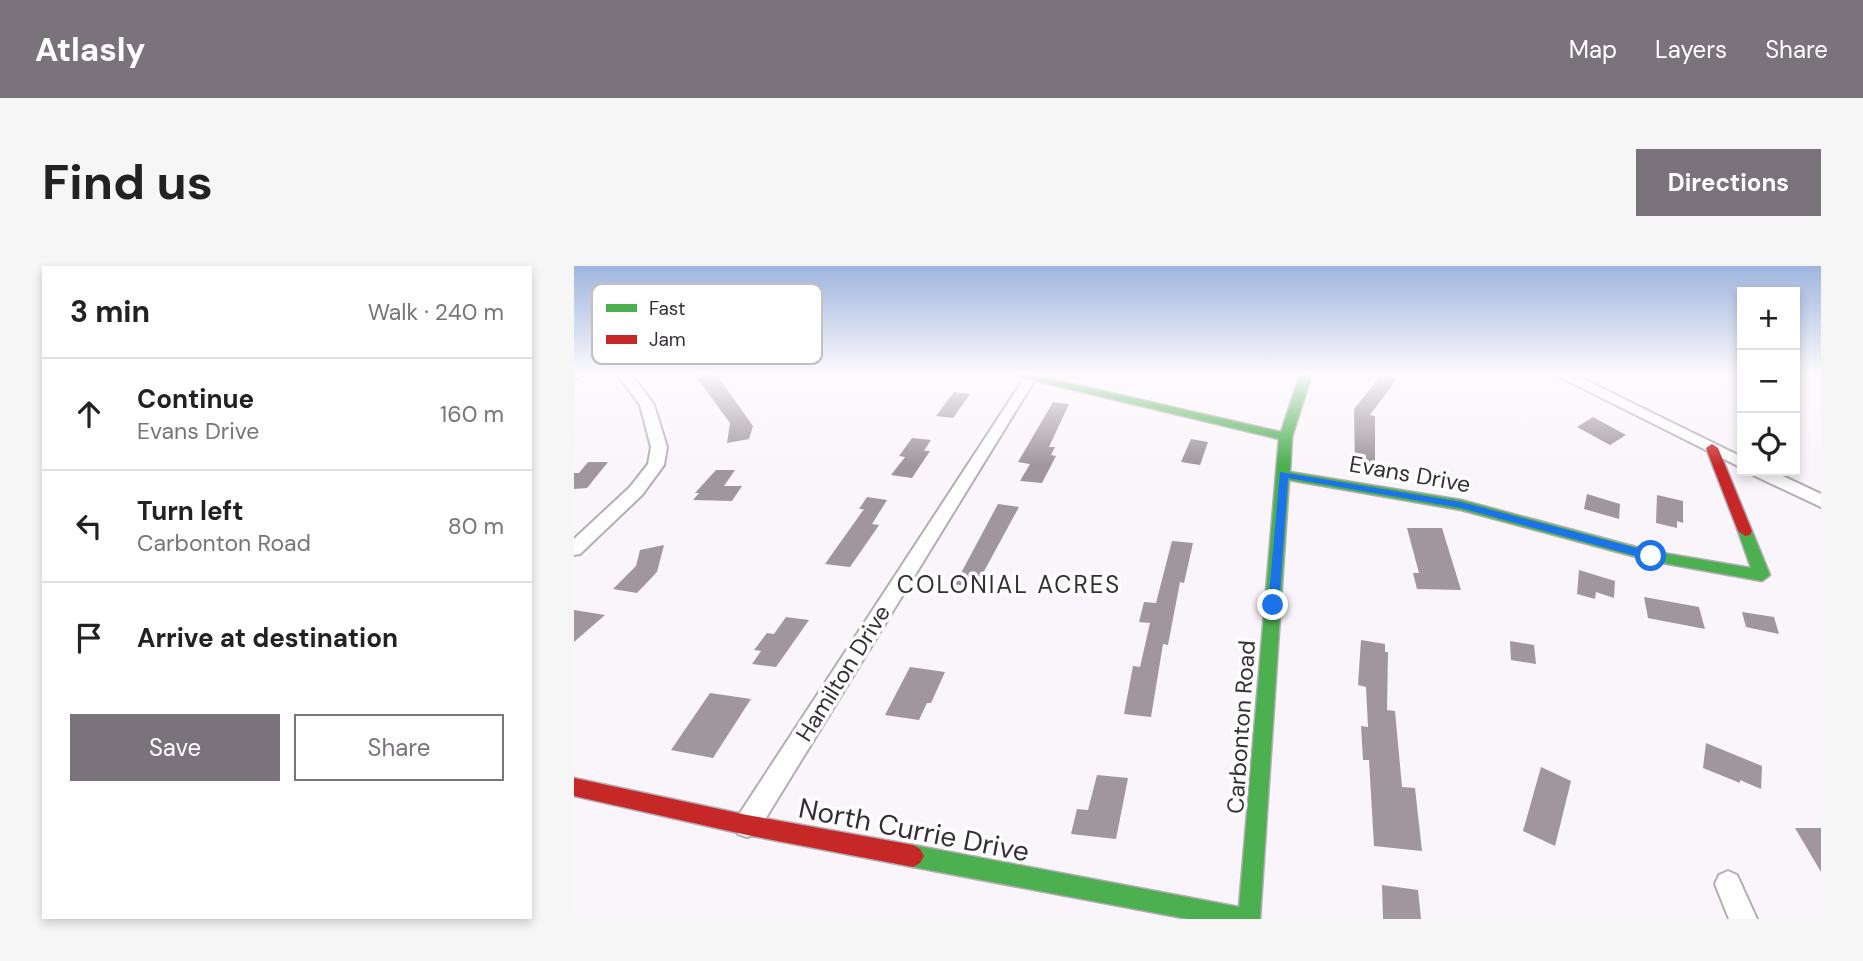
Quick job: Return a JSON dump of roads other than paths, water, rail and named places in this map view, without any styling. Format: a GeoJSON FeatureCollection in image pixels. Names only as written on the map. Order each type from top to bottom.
{"type":"FeatureCollection","features":[{"type":"Feature","properties":{"kind":"street"},"geometry":{"type":"LineString","coordinates":[[574,549],[636,491],[656,465],[659,447],[648,404]]}},
{"type":"Feature","properties":{"kind":"street","name":"Hamilton Drive"},"geometry":{"type":"LineString","coordinates":[[747,825],[1003,404]]}},
{"type":"Feature","properties":{"kind":"street"},"geometry":{"type":"LineString","coordinates":[[1144,404],[1286,437]]}},
{"type":"Feature","properties":{"kind":"street","name":"Carbonton Road"},"geometry":{"type":"LineString","coordinates":[[1248,919],[1286,437],[1296,404]]}},
{"type":"Feature","properties":{"kind":"street"},"geometry":{"type":"LineString","coordinates":[[1623,404],[1737,460]]}},
{"type":"Feature","properties":{"kind":"street","name":"Evans Drive"},"geometry":{"type":"LineString","coordinates":[[1283,475],[1461,505],[1651,556],[1762,575],[1712,448]]}},
{"type":"Feature","properties":{"kind":"street"},"geometry":{"type":"LineString","coordinates":[[1769,476],[1821,501]]}},
{"type":"Feature","properties":{"kind":"street","name":"North Currie Drive"},"geometry":{"type":"LineString","coordinates":[[574,788],[747,825],[1248,919]]}},
{"type":"Feature","properties":{"kind":"street"},"geometry":{"type":"LineString","coordinates":[[1728,884],[1743,919]]}},
{"type":"Feature","properties":{"kind":"district","name":"COLONIAL ACRES"},"geometry":{"type":"Point","coordinates":[1009,584]}}]}
